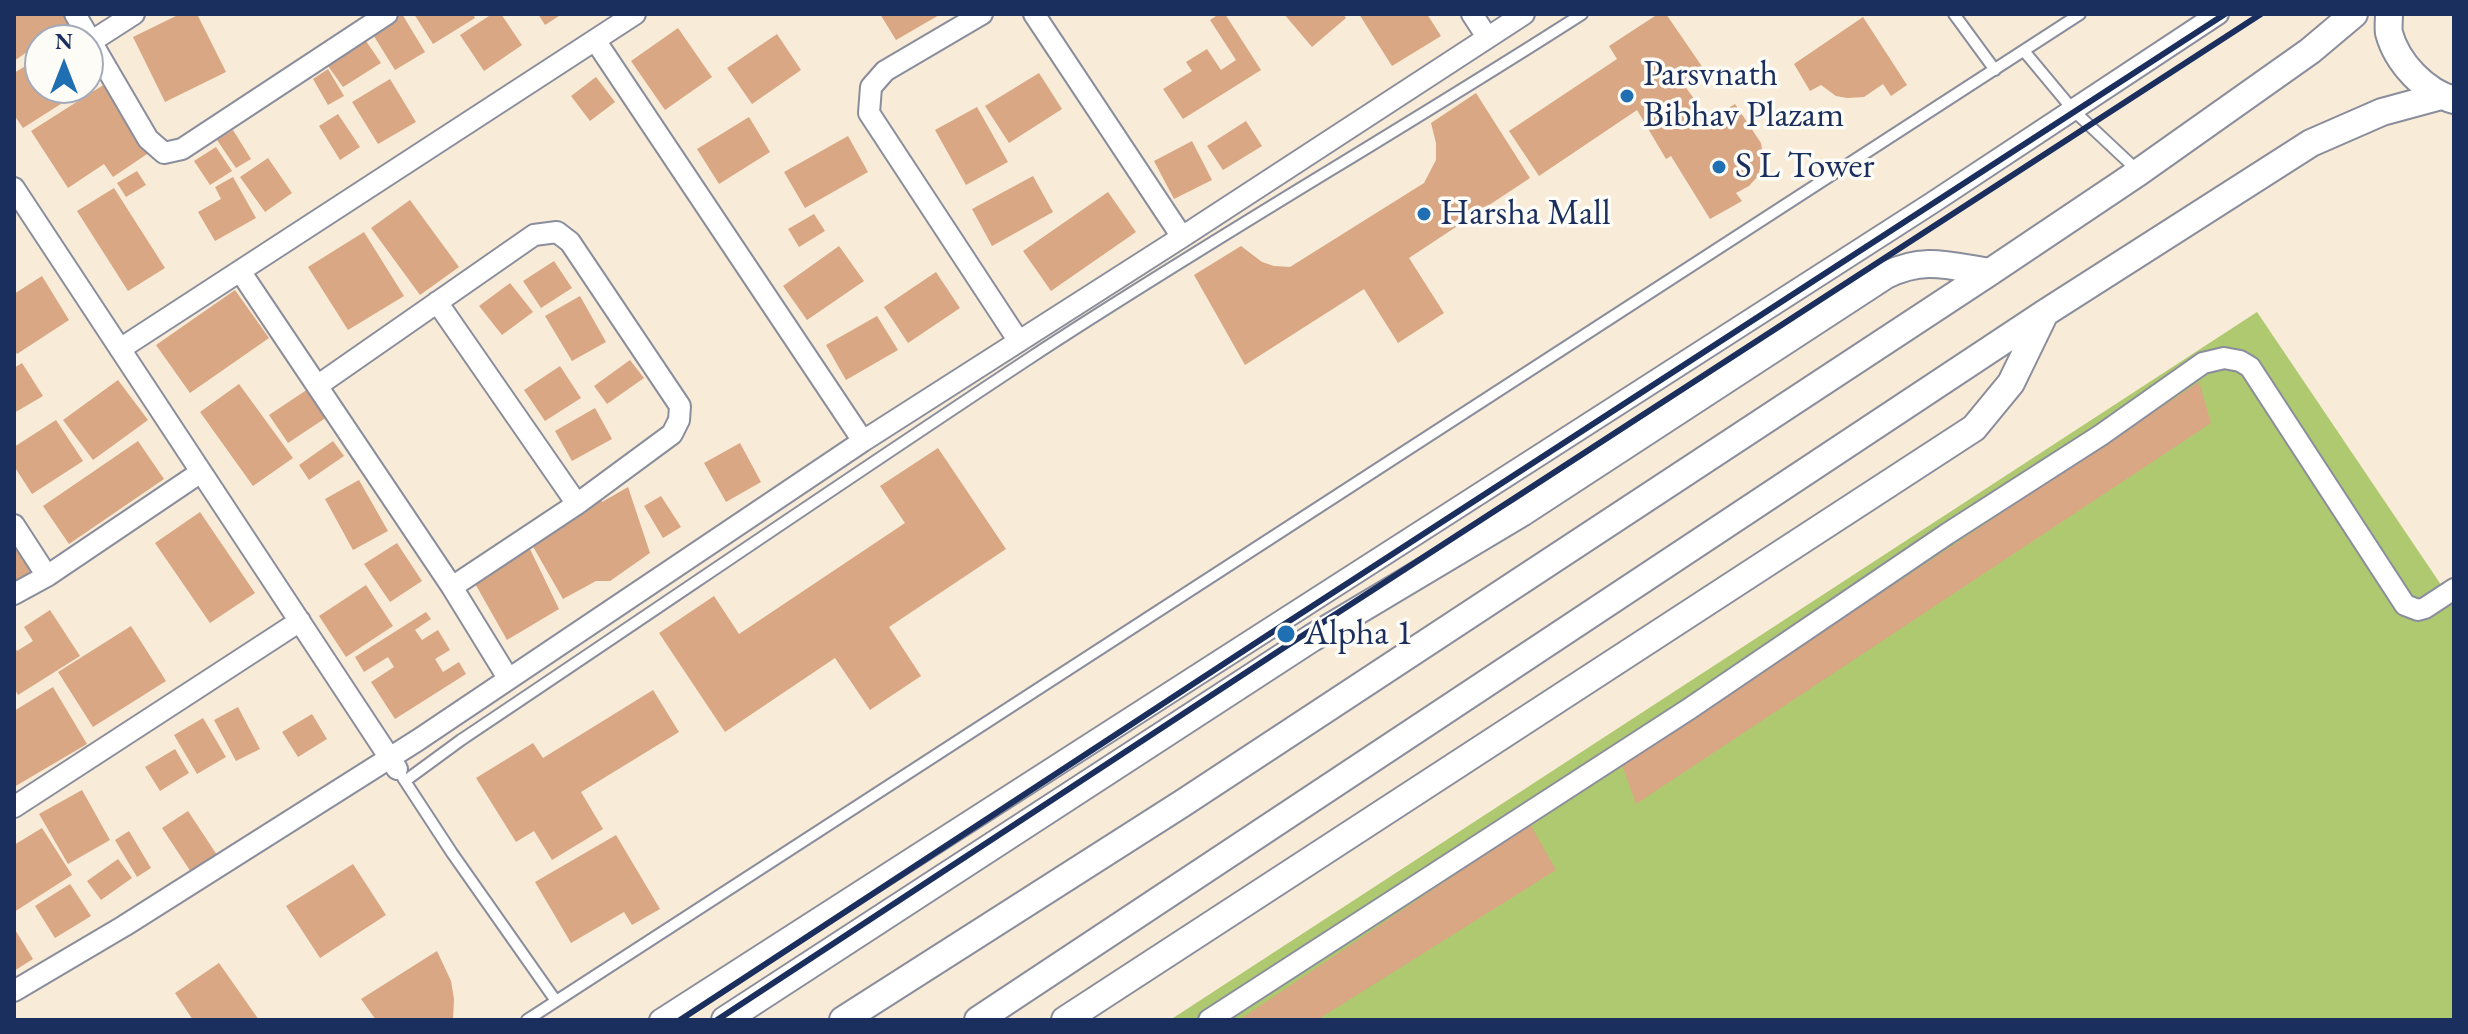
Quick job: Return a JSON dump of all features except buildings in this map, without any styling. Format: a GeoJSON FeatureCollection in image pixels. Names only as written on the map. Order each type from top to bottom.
{"type":"FeatureCollection","features":[{"type":"Feature","properties":{"kind":"street"},"geometry":{"type":"LineString","coordinates":[[104,33],[134,14]]}},
{"type":"Feature","properties":{"kind":"street"},"geometry":{"type":"LineString","coordinates":[[104,62],[148,139],[164,153],[182,149],[387,14]]}},
{"type":"Feature","properties":{"kind":"street"},"geometry":{"type":"LineString","coordinates":[[120,349],[635,14]]}},
{"type":"Feature","properties":{"kind":"street"},"geometry":{"type":"LineString","coordinates":[[982,14],[885,71],[871,87],[869,113],[1018,340]]}},
{"type":"Feature","properties":{"kind":"street"},"geometry":{"type":"LineString","coordinates":[[1034,14],[1182,237]]}},
{"type":"Feature","properties":{"kind":"street"},"geometry":{"type":"LineString","coordinates":[[1472,14],[1487,37]]}},
{"type":"Feature","properties":{"kind":"street"},"geometry":{"type":"LineString","coordinates":[[14,991],[398,769],[508,678],[863,441],[1524,14]]}},
{"type":"Feature","properties":{"kind":"street"},"geometry":{"type":"LineString","coordinates":[[660,1020],[2074,111],[2218,14]]}},
{"type":"Feature","properties":{"kind":"street"},"geometry":{"type":"LineString","coordinates":[[843,1020],[1196,794],[1990,272],[2310,51],[2354,14]]}},
{"type":"Feature","properties":{"kind":"street"},"geometry":{"type":"LineString","coordinates":[[2389,14],[2389,32],[2405,66],[2447,98]]}},
{"type":"Feature","properties":{"kind":"street"},"geometry":{"type":"LineString","coordinates":[[595,40],[863,441]]}},
{"type":"Feature","properties":{"kind":"street"},"geometry":{"type":"LineString","coordinates":[[978,1020],[2045,313],[2311,143],[2382,112],[2447,98]]}},
{"type":"Feature","properties":{"kind":"street"},"geometry":{"type":"LineString","coordinates":[[14,188],[398,769]]}},
{"type":"Feature","properties":{"kind":"street"},"geometry":{"type":"LineString","coordinates":[[317,386],[534,235],[557,232],[570,242],[680,406],[679,420],[672,434],[577,504],[452,587]]}},
{"type":"Feature","properties":{"kind":"street"},"geometry":{"type":"LineString","coordinates":[[725,1020],[1312,638],[1523,512],[1886,275],[1906,265],[1922,262],[1990,272]]}},
{"type":"Feature","properties":{"kind":"street"},"geometry":{"type":"LineString","coordinates":[[240,271],[452,587],[508,678]]}},
{"type":"Feature","properties":{"kind":"street"},"geometry":{"type":"LineString","coordinates":[[437,302],[577,504]]}},
{"type":"Feature","properties":{"kind":"street"},"geometry":{"type":"LineString","coordinates":[[1065,1020],[1974,428],[2011,383],[2045,313]]}},
{"type":"Feature","properties":{"kind":"street"},"geometry":{"type":"LineString","coordinates":[[1209,1020],[1689,709],[1947,534],[2101,435],[2203,363],[2224,358],[2250,367],[2405,605],[2418,610],[2425,608],[2454,589]]}},
{"type":"Feature","properties":{"kind":"street"},"geometry":{"type":"LineString","coordinates":[[14,594],[47,576],[201,472]]}},
{"type":"Feature","properties":{"kind":"street"},"geometry":{"type":"LineString","coordinates":[[14,525],[47,576]]}},
{"type":"Feature","properties":{"kind":"street"},"geometry":{"type":"LineString","coordinates":[[14,807],[300,621]]}},
{"type":"Feature","properties":{"kind":"lane"},"geometry":{"type":"LineString","coordinates":[[556,1001],[452,853],[398,769],[461,740],[1030,358],[1582,14]]}},
{"type":"Feature","properties":{"kind":"lane"},"geometry":{"type":"LineString","coordinates":[[1954,14],[1995,70]]}},
{"type":"Feature","properties":{"kind":"lane"},"geometry":{"type":"LineString","coordinates":[[527,1020],[2080,14]]}},
{"type":"Feature","properties":{"kind":"lane"},"geometry":{"type":"LineString","coordinates":[[2024,51],[2074,111],[2139,172]]}},
{"type":"Feature","properties":{"kind":"green space"},"geometry":{"type":"Polygon","coordinates":[[[2257,312],[2454,604],[2454,1020],[1170,1020],[2257,312]]]}},
{"type":"Feature","properties":{"kind":"railway"},"geometry":{"type":"LineString","coordinates":[[680,1020],[2225,14]]}},
{"type":"Feature","properties":{"kind":"railway"},"geometry":{"type":"LineString","coordinates":[[717,1020],[1288,645],[2261,14]]}},
{"type":"Feature","properties":{"kind":"place","name":"Parsvnath Bibhav Plazam"},"geometry":{"type":"Point","coordinates":[1627,96]}},
{"type":"Feature","properties":{"kind":"place","name":"S L Tower"},"geometry":{"type":"Point","coordinates":[1719,167]}},
{"type":"Feature","properties":{"kind":"place","name":"Harsha Mall"},"geometry":{"type":"Point","coordinates":[1424,214]}},
{"type":"Feature","properties":{"kind":"place","name":"Alpha 1"},"geometry":{"type":"Point","coordinates":[1286,634]}}]}
